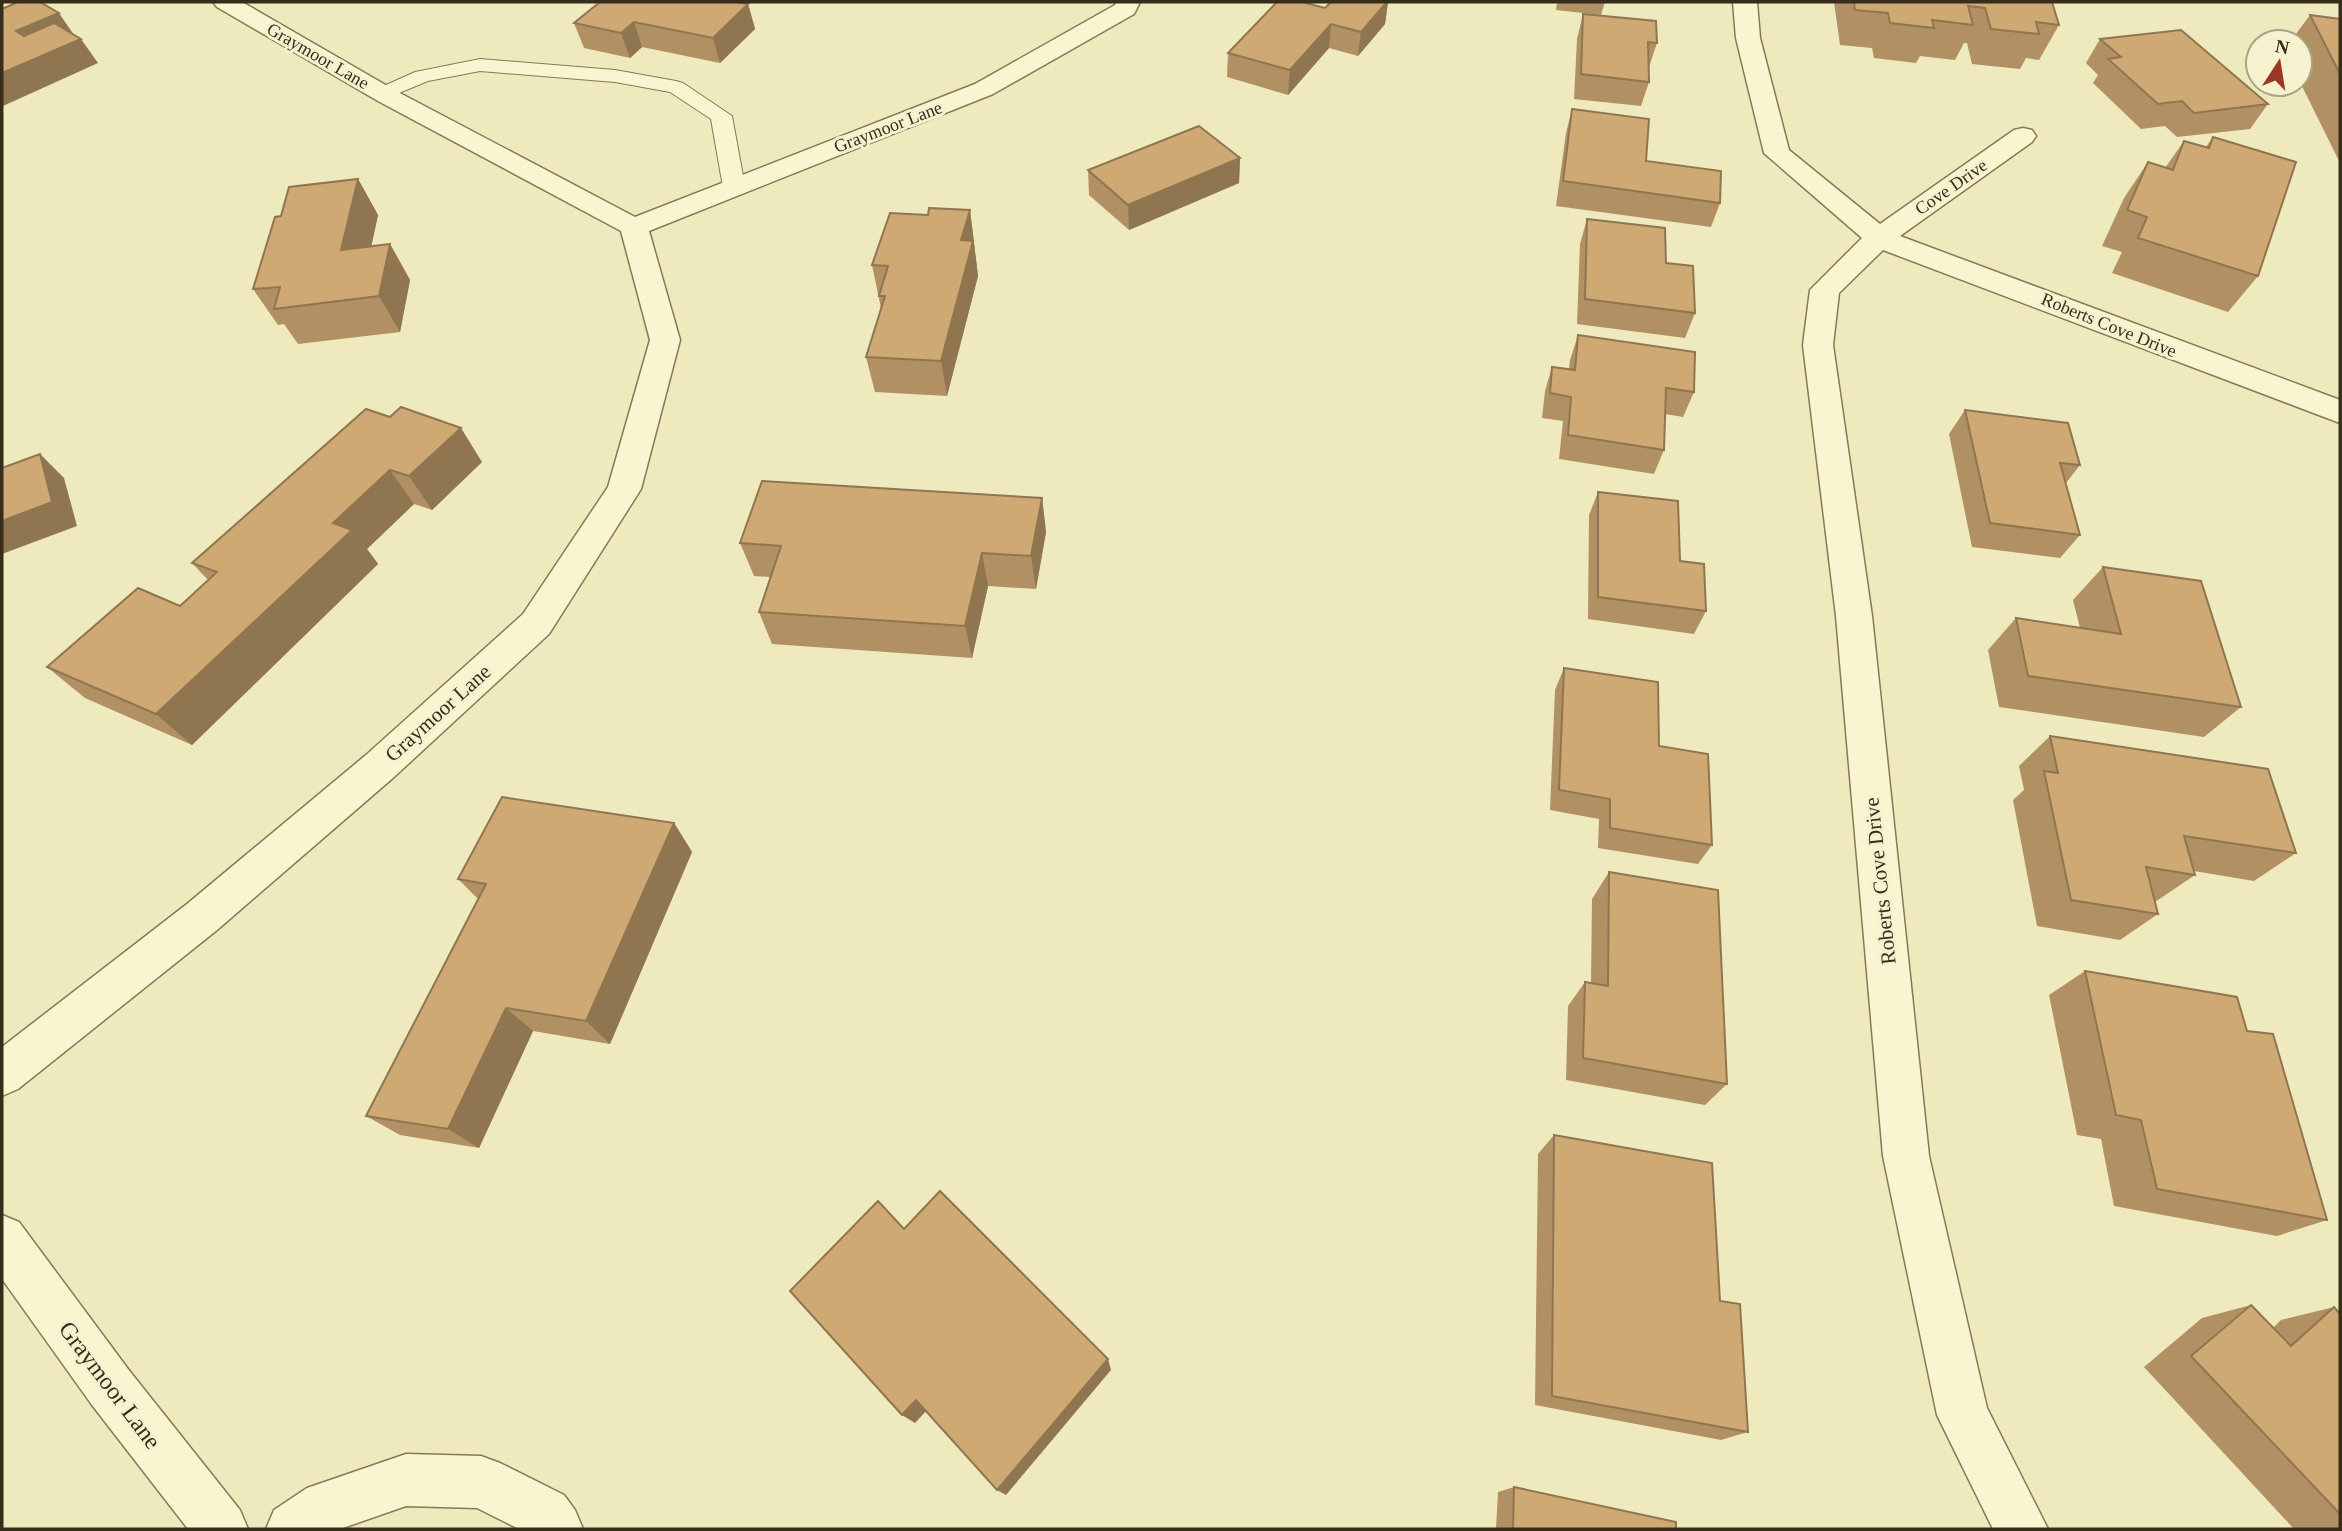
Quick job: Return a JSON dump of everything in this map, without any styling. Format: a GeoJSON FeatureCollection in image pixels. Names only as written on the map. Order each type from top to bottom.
{"type":"FeatureCollection","features":[{"type":"Feature","properties":{"kind":"street","name":"Graymoor Lane"},"geometry":{"type":"LineString","coordinates":[[2,1074],[202,917],[380,766],[536,624],[624,489],[665,340],[634,227],[382,94],[225,2]]}},
{"type":"Feature","properties":{"kind":"street","name":"Graymoor Lane"},"geometry":{"type":"LineString","coordinates":[[634,227],[984,89],[1126,9],[1128,2]]}},
{"type":"Feature","properties":{"kind":"street","name":"Roberts Cove Drive"},"geometry":{"type":"LineString","coordinates":[[1745,2],[1748,38],[1763,109],[1777,153],[1879,238],[2340,412]]}},
{"type":"Feature","properties":{"kind":"street","name":"Cove Drive"},"geometry":{"type":"LineString","coordinates":[[1879,238],[2023,136]]}},
{"type":"Feature","properties":{"kind":"street","name":"Roberts Cove Drive"},"geometry":{"type":"LineString","coordinates":[[1879,238],[1825,290],[1818,345],[1854,616],[1906,1156],[1963,1415],[2021,1529]]}},
{"type":"Feature","properties":{"kind":"street","name":"Graymoor Lane"},"geometry":{"type":"LineString","coordinates":[[2,1239],[110,1387],[221,1529]]}},
{"type":"Feature","properties":{"kind":"street"},"geometry":{"type":"LineString","coordinates":[[293,1529],[326,1507],[406,1480],[481,1482],[545,1514],[556,1529]]}},
{"type":"Feature","properties":{"kind":"lane"},"geometry":{"type":"LineString","coordinates":[[382,94],[422,76],[480,65],[615,76],[676,87],[722,116],[734,187]]}},
{"type":"Feature","properties":{"kind":"building"},"geometry":{"type":"Polygon","coordinates":[[[18,2],[40,2],[59,13],[16,31],[24,36],[54,23],[81,39],[2,73],[2,9],[18,2]]]}},
{"type":"Feature","properties":{"kind":"building"},"geometry":{"type":"Polygon","coordinates":[[[600,2],[748,4],[713,38],[634,22],[621,33],[574,23],[600,2]]]}},
{"type":"Feature","properties":{"kind":"building"},"geometry":{"type":"Polygon","coordinates":[[[1277,2],[1302,2],[1325,8],[1331,2],[1387,2],[1361,32],[1331,24],[1290,70],[1228,53],[1277,2]]]}},
{"type":"Feature","properties":{"kind":"building"},"geometry":{"type":"Polygon","coordinates":[[[1854,2],[2052,2],[2059,25],[2036,22],[2039,34],[1991,29],[1985,8],[1968,6],[1973,25],[1932,20],[1934,28],[1890,23],[1888,13],[1855,10],[1854,2]]]}},
{"type":"Feature","properties":{"kind":"building"},"geometry":{"type":"Polygon","coordinates":[[[1583,14],[1656,21],[1657,43],[1648,42],[1649,82],[1581,74],[1583,14]]]}},
{"type":"Feature","properties":{"kind":"building"},"geometry":{"type":"Polygon","coordinates":[[[2310,15],[2340,19],[2340,74],[2310,15]]]}},
{"type":"Feature","properties":{"kind":"building"},"geometry":{"type":"Polygon","coordinates":[[[2181,30],[2244,84],[2244,98],[2261,98],[2268,104],[2194,113],[2182,101],[2158,104],[2108,59],[2121,57],[2100,39],[2181,30]]]}},
{"type":"Feature","properties":{"kind":"building"},"geometry":{"type":"Polygon","coordinates":[[[1572,109],[1649,119],[1646,161],[1721,171],[1720,203],[1563,181],[1572,109]]]}},
{"type":"Feature","properties":{"kind":"building"},"geometry":{"type":"Polygon","coordinates":[[[1199,126],[1240,158],[1128,205],[1088,170],[1199,126]]]}},
{"type":"Feature","properties":{"kind":"building"},"geometry":{"type":"Polygon","coordinates":[[[2213,137],[2296,162],[2258,276],[2138,238],[2147,217],[2127,210],[2148,162],[2173,170],[2184,141],[2209,148],[2213,137]]]}},
{"type":"Feature","properties":{"kind":"building"},"geometry":{"type":"Polygon","coordinates":[[[358,179],[341,250],[390,244],[379,296],[274,309],[280,287],[253,289],[275,217],[281,216],[289,187],[358,179]]]}},
{"type":"Feature","properties":{"kind":"building"},"geometry":{"type":"Polygon","coordinates":[[[929,208],[970,210],[961,240],[973,241],[941,361],[866,357],[885,296],[879,296],[888,266],[872,265],[890,213],[928,215],[929,208]]]}},
{"type":"Feature","properties":{"kind":"building"},"geometry":{"type":"Polygon","coordinates":[[[1587,219],[1665,228],[1666,263],[1693,266],[1695,313],[1585,299],[1587,219]]]}},
{"type":"Feature","properties":{"kind":"building"},"geometry":{"type":"Polygon","coordinates":[[[1578,335],[1695,352],[1694,392],[1666,388],[1664,450],[1568,435],[1571,397],[1550,393],[1552,367],[1575,370],[1578,335]]]}},
{"type":"Feature","properties":{"kind":"building"},"geometry":{"type":"Polygon","coordinates":[[[401,407],[461,428],[409,476],[390,470],[333,523],[352,530],[156,714],[47,667],[138,588],[180,606],[217,572],[192,563],[366,409],[390,417],[401,407]]]}},
{"type":"Feature","properties":{"kind":"building"},"geometry":{"type":"Polygon","coordinates":[[[1965,410],[2068,423],[2080,465],[2060,463],[2080,535],[1990,523],[1965,410]]]}},
{"type":"Feature","properties":{"kind":"building"},"geometry":{"type":"Polygon","coordinates":[[[40,454],[52,502],[2,521],[2,468],[40,454]]]}},
{"type":"Feature","properties":{"kind":"building"},"geometry":{"type":"Polygon","coordinates":[[[762,481],[1042,498],[1031,556],[982,553],[965,626],[759,612],[781,546],[740,543],[762,481]]]}},
{"type":"Feature","properties":{"kind":"building"},"geometry":{"type":"Polygon","coordinates":[[[1598,492],[1678,501],[1680,561],[1704,564],[1706,611],[1598,597],[1598,492]]]}},
{"type":"Feature","properties":{"kind":"building"},"geometry":{"type":"Polygon","coordinates":[[[2103,567],[2201,581],[2241,707],[2028,676],[2016,618],[2121,634],[2103,567]]]}},
{"type":"Feature","properties":{"kind":"building"},"geometry":{"type":"Polygon","coordinates":[[[1564,668],[1658,682],[1659,746],[1708,754],[1712,845],[1610,828],[1610,799],[1559,790],[1564,668]]]}},
{"type":"Feature","properties":{"kind":"building"},"geometry":{"type":"Polygon","coordinates":[[[2050,736],[2268,769],[2296,853],[2184,836],[2195,875],[2146,867],[2158,914],[2071,900],[2044,771],[2058,773],[2050,736]]]}},
{"type":"Feature","properties":{"kind":"building"},"geometry":{"type":"Polygon","coordinates":[[[502,797],[674,823],[586,1021],[506,1008],[448,1129],[366,1116],[486,884],[458,879],[502,797]]]}},
{"type":"Feature","properties":{"kind":"building"},"geometry":{"type":"Polygon","coordinates":[[[1609,872],[1718,890],[1727,1084],[1583,1058],[1585,982],[1608,986],[1609,872]]]}},
{"type":"Feature","properties":{"kind":"building"},"geometry":{"type":"Polygon","coordinates":[[[2085,971],[2237,997],[2247,1031],[2273,1034],[2327,1220],[2157,1189],[2141,1120],[2116,1115],[2085,971]]]}},
{"type":"Feature","properties":{"kind":"building"},"geometry":{"type":"Polygon","coordinates":[[[1554,1135],[1712,1163],[1720,1301],[1740,1304],[1748,1432],[1552,1396],[1554,1135]]]}},
{"type":"Feature","properties":{"kind":"building"},"geometry":{"type":"Polygon","coordinates":[[[940,1191],[1108,1359],[997,1490],[916,1400],[902,1415],[790,1291],[878,1201],[904,1229],[940,1191]]]}},
{"type":"Feature","properties":{"kind":"building"},"geometry":{"type":"Polygon","coordinates":[[[2251,1305],[2291,1346],[2334,1307],[2340,1314],[2340,1514],[2191,1356],[2251,1305]]]}},
{"type":"Feature","properties":{"kind":"building"},"geometry":{"type":"Polygon","coordinates":[[[1514,1487],[1676,1522],[1676,1529],[1513,1529],[1514,1487]]]}}]}
